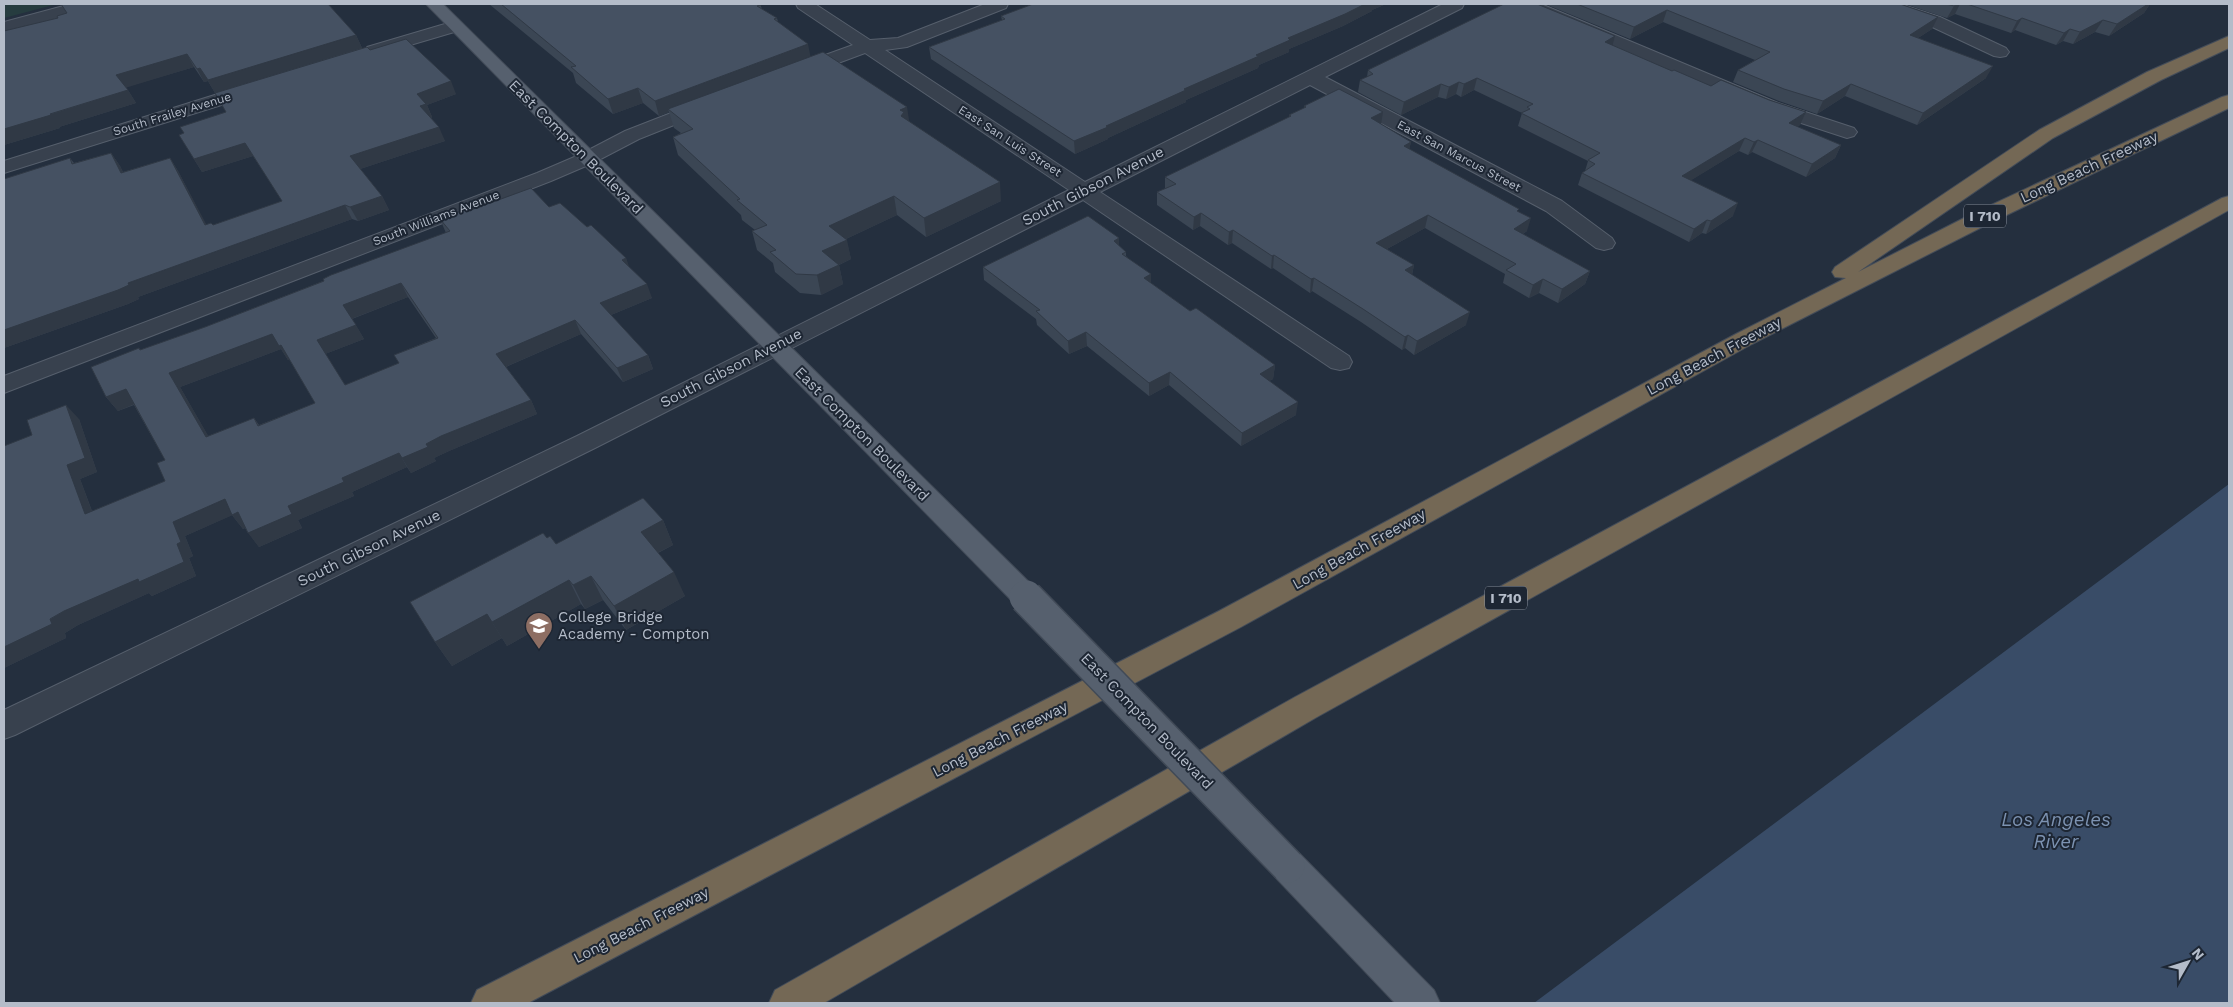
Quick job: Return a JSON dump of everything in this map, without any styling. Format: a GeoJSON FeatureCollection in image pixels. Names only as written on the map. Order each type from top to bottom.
{"type":"FeatureCollection","features":[{"type":"Feature","properties":{"kind":"highway"},"geometry":{"type":"LineString","coordinates":[[1744,339],[2046,134],[2154,76],[2229,41]]}},
{"type":"Feature","properties":{"kind":"highway","name":"Long Beach Freeway"},"geometry":{"type":"LineString","coordinates":[[490,1003],[1230,619],[1744,339],[1980,219],[2229,101]]}},
{"type":"Feature","properties":{"kind":"highway","name":"I 710"},"geometry":{"type":"LineString","coordinates":[[788,1003],[1306,707],[2229,202]]}},
{"type":"Feature","properties":{"kind":"main road","name":"East Compton Boulevard"},"geometry":{"type":"LineString","coordinates":[[434,4],[586,159],[1026,597],[1421,1003]]}},
{"type":"Feature","properties":{"kind":"street"},"geometry":{"type":"LineString","coordinates":[[4,27],[90,4]]}},
{"type":"Feature","properties":{"kind":"street","name":"East San Luis Street"},"geometry":{"type":"LineString","coordinates":[[804,4],[1340,362]]}},
{"type":"Feature","properties":{"kind":"street"},"geometry":{"type":"LineString","coordinates":[[783,76],[866,46],[901,43],[1000,4]]}},
{"type":"Feature","properties":{"kind":"street","name":"South Gibson Avenue"},"geometry":{"type":"LineString","coordinates":[[4,725],[586,442],[1456,4]]}},
{"type":"Feature","properties":{"kind":"street"},"geometry":{"type":"LineString","coordinates":[[1527,4],[1771,107],[1847,132]]}},
{"type":"Feature","properties":{"kind":"street"},"geometry":{"type":"LineString","coordinates":[[1884,4],[1934,22],[2000,52]]}},
{"type":"Feature","properties":{"kind":"street"},"geometry":{"type":"LineString","coordinates":[[360,55],[455,26]]}},
{"type":"Feature","properties":{"kind":"street"},"geometry":{"type":"LineString","coordinates":[[866,46],[881,31],[890,27]]}},
{"type":"Feature","properties":{"kind":"street","name":"East San Marcus Street"},"geometry":{"type":"LineString","coordinates":[[1310,77],[1554,206],[1604,243]]}},
{"type":"Feature","properties":{"kind":"street","name":"South Frailey Avenue"},"geometry":{"type":"LineString","coordinates":[[4,167],[266,85]]}},
{"type":"Feature","properties":{"kind":"street","name":"South Williams Avenue"},"geometry":{"type":"LineString","coordinates":[[4,385],[544,177],[586,159],[632,135],[729,97]]}},
{"type":"Feature","properties":{"kind":"green space"},"geometry":{"type":"Polygon","coordinates":[[[4,4],[57,4],[4,18],[4,4]]]}},
{"type":"Feature","properties":{"kind":"water","name":"Los Angeles River"},"geometry":{"type":"Polygon","coordinates":[[[2229,484],[2229,1003],[1534,1003],[2229,484]]]}},
{"type":"Feature","properties":{"kind":"building"},"geometry":{"type":"Polygon","coordinates":[[[61,4],[328,4],[356,35],[208,80],[200,68],[197,69],[187,54],[116,75],[128,90],[4,129],[4,31],[58,18],[57,16],[67,13],[61,4]]]}},
{"type":"Feature","properties":{"kind":"building"},"geometry":{"type":"Polygon","coordinates":[[[501,4],[759,4],[761,5],[757,6],[777,18],[774,19],[808,44],[655,101],[638,88],[608,99],[571,67],[576,66],[501,4]]]}},
{"type":"Feature","properties":{"kind":"building"},"geometry":{"type":"Polygon","coordinates":[[[1033,4],[1365,4],[1288,38],[1290,40],[1256,55],[1259,56],[1074,141],[929,47],[1005,19],[1001,16],[1033,4]]]}},
{"type":"Feature","properties":{"kind":"building"},"geometry":{"type":"Polygon","coordinates":[[[1504,4],[1537,4],[1615,36],[1605,42],[1672,71],[1674,70],[1711,86],[1721,80],[1769,100],[1806,112],[1789,123],[1841,145],[1812,164],[1758,140],[1754,142],[1745,138],[1682,176],[1738,203],[1711,221],[1707,220],[1694,229],[1582,173],[1595,164],[1588,160],[1600,153],[1521,113],[1530,109],[1527,107],[1533,104],[1477,78],[1464,84],[1459,82],[1449,87],[1441,84],[1404,102],[1360,80],[1373,74],[1368,70],[1504,4]]]}},
{"type":"Feature","properties":{"kind":"building"},"geometry":{"type":"Polygon","coordinates":[[[1577,4],[1900,4],[1938,17],[1910,35],[1993,66],[1923,113],[1851,84],[1823,101],[1784,89],[1738,70],[1770,52],[1667,10],[1634,27],[1577,4]]]}},
{"type":"Feature","properties":{"kind":"building"},"geometry":{"type":"Polygon","coordinates":[[[1967,4],[2148,4],[2117,24],[2103,20],[2080,32],[2070,29],[2064,33],[2022,18],[2017,21],[1967,4]]]}},
{"type":"Feature","properties":{"kind":"building"},"geometry":{"type":"Polygon","coordinates":[[[406,39],[451,81],[417,94],[426,104],[420,106],[439,127],[350,156],[382,196],[350,207],[345,205],[128,283],[129,285],[118,290],[4,330],[4,179],[70,158],[72,164],[111,153],[121,173],[170,158],[205,225],[211,223],[213,225],[282,201],[245,143],[194,159],[179,135],[184,133],[180,127],[226,112],[215,93],[367,47],[370,50],[406,39]]]}},
{"type":"Feature","properties":{"kind":"building"},"geometry":{"type":"Polygon","coordinates":[[[823,52],[907,107],[900,110],[904,112],[901,116],[1000,182],[924,218],[894,196],[829,226],[847,240],[822,251],[839,265],[817,275],[796,274],[770,252],[776,250],[752,231],[767,225],[737,200],[740,199],[673,137],[693,129],[668,109],[823,52]]]}},
{"type":"Feature","properties":{"kind":"building"},"geometry":{"type":"Polygon","coordinates":[[[1339,89],[1383,112],[1371,118],[1411,142],[1404,146],[1519,209],[1517,211],[1531,218],[1514,229],[1590,271],[1562,289],[1543,279],[1533,285],[1506,270],[1516,264],[1428,215],[1376,243],[1414,265],[1405,270],[1470,312],[1417,341],[1408,335],[1405,337],[1314,278],[1311,279],[1274,255],[1272,256],[1233,230],[1229,232],[1201,213],[1194,217],[1157,192],[1176,184],[1165,177],[1291,116],[1289,115],[1306,107],[1304,106],[1339,89]]]}},
{"type":"Feature","properties":{"kind":"building"},"geometry":{"type":"Polygon","coordinates":[[[531,188],[549,207],[560,203],[587,227],[591,225],[626,258],[622,260],[647,284],[600,303],[648,355],[617,368],[575,320],[496,354],[531,400],[441,436],[426,444],[428,447],[402,458],[399,453],[342,478],[344,482],[288,506],[292,514],[248,533],[238,512],[232,515],[225,499],[173,522],[181,542],[177,544],[184,562],[139,582],[138,579],[64,611],[50,619],[52,624],[4,647],[4,446],[32,435],[27,420],[66,405],[85,458],[67,465],[85,514],[165,481],[157,463],[165,460],[126,389],[106,397],[91,367],[139,348],[140,350],[205,327],[324,281],[323,279],[331,275],[450,231],[440,219],[469,208],[471,210],[531,188]],[[401,283],[343,305],[356,325],[317,340],[345,385],[399,363],[394,355],[438,338],[401,283]],[[272,334],[169,373],[206,437],[254,418],[258,426],[315,403],[281,345],[279,346],[272,334]]]}},
{"type":"Feature","properties":{"kind":"building"},"geometry":{"type":"Polygon","coordinates":[[[1088,216],[1119,238],[1114,241],[1126,252],[1122,254],[1151,274],[1144,278],[1190,311],[1196,308],[1275,365],[1260,374],[1298,402],[1242,433],[1170,372],[1149,383],[1086,332],[1068,341],[1036,311],[1040,310],[983,267],[1088,216]]]}},
{"type":"Feature","properties":{"kind":"building"},"geometry":{"type":"Polygon","coordinates":[[[643,498],[663,520],[641,532],[674,572],[614,606],[591,576],[573,585],[569,580],[492,622],[487,614],[435,642],[410,602],[543,533],[547,538],[550,536],[556,544],[643,498]]]}},
{"type":"Feature","properties":{"kind":"place","name":"College Bridge Academy - Compton"},"geometry":{"type":"Point","coordinates":[539,650]}}]}
